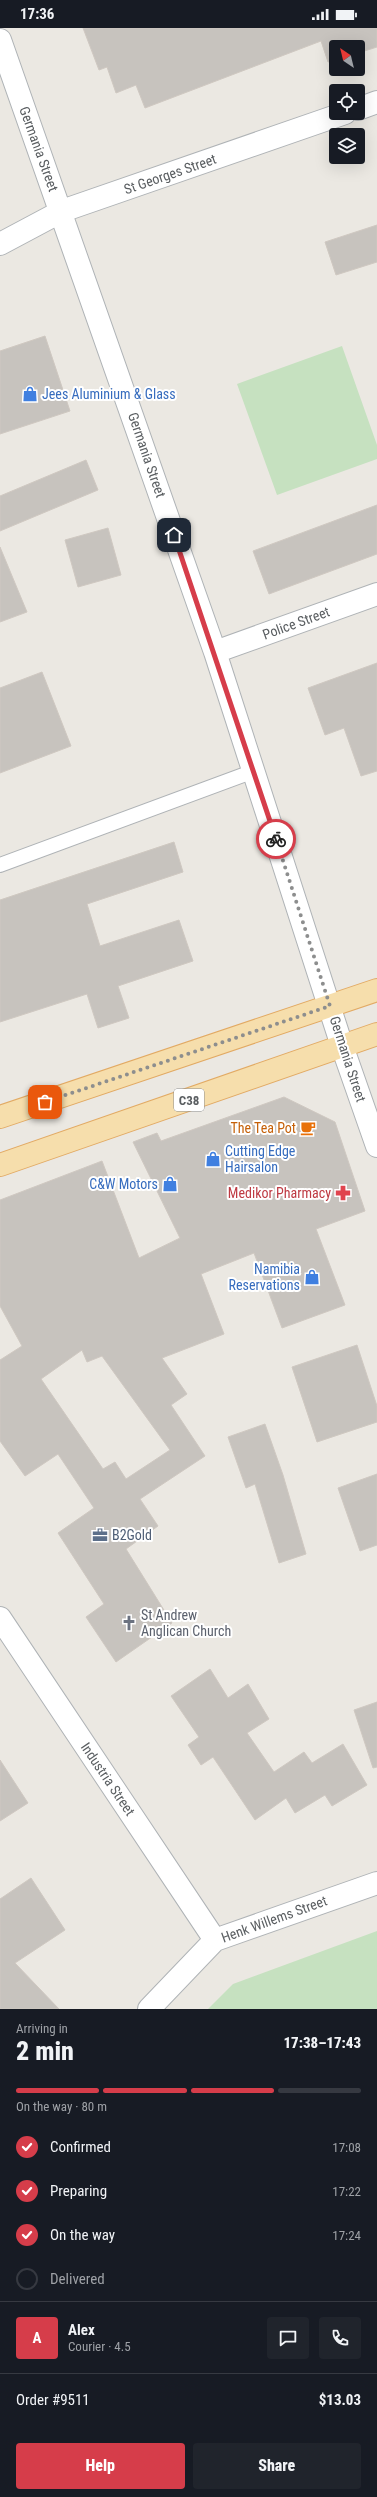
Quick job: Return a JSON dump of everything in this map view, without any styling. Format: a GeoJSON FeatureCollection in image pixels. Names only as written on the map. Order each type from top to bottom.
{"type":"FeatureCollection","features":[{"type":"Feature","properties":{"kind":"main road"},"geometry":{"type":"LineString","coordinates":[[0,1117],[377,990]]}},
{"type":"Feature","properties":{"kind":"main road","name":"C38"},"geometry":{"type":"LineString","coordinates":[[0,1165],[377,1034]]}},
{"type":"Feature","properties":{"kind":"street","name":"Germania Street"},"geometry":{"type":"LineString","coordinates":[[0,40],[62,211],[215,652],[342,1046],[377,1146]]}},
{"type":"Feature","properties":{"kind":"street"},"geometry":{"type":"LineString","coordinates":[[365,106],[377,102]]}},
{"type":"Feature","properties":{"kind":"street","name":"St Georges Street"},"geometry":{"type":"LineString","coordinates":[[0,244],[62,211],[329,119]]}},
{"type":"Feature","properties":{"kind":"street","name":"Police Street"},"geometry":{"type":"LineString","coordinates":[[215,652],[377,594]]}},
{"type":"Feature","properties":{"kind":"street","name":"Industria Street"},"geometry":{"type":"LineString","coordinates":[[0,1618],[215,1940]]}},
{"type":"Feature","properties":{"kind":"street","name":"Henk Willems Street"},"geometry":{"type":"LineString","coordinates":[[149,2009],[215,1940],[377,1883]]}},
{"type":"Feature","properties":{"kind":"lane"},"geometry":{"type":"LineString","coordinates":[[0,865],[254,771]]}},
{"type":"Feature","properties":{"kind":"green space"},"geometry":{"type":"Polygon","coordinates":[[[342,346],[377,445],[377,459],[277,495],[237,384],[342,346]]]}},
{"type":"Feature","properties":{"kind":"green space"},"geometry":{"type":"Polygon","coordinates":[[[377,1931],[377,2009],[208,2009],[233,1984],[377,1931]]]}},
{"type":"Feature","properties":{"kind":"building"},"geometry":{"type":"Polygon","coordinates":[[[83,28],[377,28],[377,47],[365,51],[365,40],[329,40],[328,62],[321,41],[145,108],[136,85],[116,93],[107,67],[99,70],[83,28]]]}},
{"type":"Feature","properties":{"kind":"building"},"geometry":{"type":"Polygon","coordinates":[[[377,225],[377,262],[336,275],[325,242],[377,225]]]}},
{"type":"Feature","properties":{"kind":"building"},"geometry":{"type":"Polygon","coordinates":[[[45,336],[70,411],[0,434],[0,351],[45,336]]]}},
{"type":"Feature","properties":{"kind":"building"},"geometry":{"type":"Polygon","coordinates":[[[86,460],[98,490],[0,531],[0,496],[86,460]]]}},
{"type":"Feature","properties":{"kind":"building"},"geometry":{"type":"Polygon","coordinates":[[[377,505],[377,554],[269,594],[253,551],[377,505]]]}},
{"type":"Feature","properties":{"kind":"building"},"geometry":{"type":"Polygon","coordinates":[[[108,528],[121,575],[78,587],[65,540],[108,528]]]}},
{"type":"Feature","properties":{"kind":"building"},"geometry":{"type":"Polygon","coordinates":[[[0,547],[27,612],[0,622],[0,547]]]}},
{"type":"Feature","properties":{"kind":"building"},"geometry":{"type":"Polygon","coordinates":[[[377,663],[377,771],[361,776],[344,728],[325,735],[308,688],[377,663]]]}},
{"type":"Feature","properties":{"kind":"building"},"geometry":{"type":"Polygon","coordinates":[[[42,672],[71,746],[0,773],[0,688],[42,672]]]}},
{"type":"Feature","properties":{"kind":"building"},"geometry":{"type":"Polygon","coordinates":[[[174,842],[183,872],[87,904],[100,946],[179,920],[193,961],[118,986],[129,1018],[98,1028],[87,994],[0,1022],[0,900],[174,842]]]}},
{"type":"Feature","properties":{"kind":"building"},"geometry":{"type":"Polygon","coordinates":[[[284,1097],[335,1122],[365,1211],[316,1229],[345,1305],[282,1328],[254,1253],[201,1274],[224,1334],[162,1358],[187,1394],[171,1405],[205,1456],[140,1499],[158,1526],[126,1549],[172,1623],[116,1662],[86,1617],[104,1604],[58,1533],[94,1508],[58,1454],[25,1476],[0,1441],[0,1360],[22,1346],[0,1306],[0,1200],[102,1161],[139,1258],[180,1238],[133,1142],[157,1133],[161,1141],[284,1097]],[[82,1350],[41,1379],[103,1469],[115,1462],[126,1479],[170,1450],[102,1356],[87,1362],[82,1350]]]}},
{"type":"Feature","properties":{"kind":"building"},"geometry":{"type":"Polygon","coordinates":[[[357,1345],[377,1406],[377,1422],[317,1442],[292,1367],[357,1345]]]}},
{"type":"Feature","properties":{"kind":"building"},"geometry":{"type":"Polygon","coordinates":[[[265,1424],[283,1475],[306,1554],[279,1563],[255,1484],[246,1488],[228,1437],[265,1424]]]}},
{"type":"Feature","properties":{"kind":"building"},"geometry":{"type":"Polygon","coordinates":[[[377,1474],[377,1545],[360,1551],[338,1488],[377,1474]]]}},
{"type":"Feature","properties":{"kind":"building"},"geometry":{"type":"Polygon","coordinates":[[[210,1669],[228,1698],[248,1684],[269,1719],[247,1733],[274,1772],[304,1752],[312,1763],[343,1744],[367,1785],[332,1806],[325,1795],[295,1813],[286,1798],[255,1820],[213,1757],[201,1765],[188,1745],[199,1737],[171,1696],[210,1669]]]}},
{"type":"Feature","properties":{"kind":"building"},"geometry":{"type":"Polygon","coordinates":[[[377,1702],[377,1767],[373,1768],[354,1710],[377,1702]]]}},
{"type":"Feature","properties":{"kind":"building"},"geometry":{"type":"Polygon","coordinates":[[[0,1760],[28,1803],[0,1821],[0,1760]]]}},
{"type":"Feature","properties":{"kind":"building"},"geometry":{"type":"Polygon","coordinates":[[[31,1878],[65,1930],[15,1963],[59,2009],[0,2009],[0,1899],[31,1878]]]}},
{"type":"Feature","properties":{"kind":"way so far"},"geometry":{"type":"LineString","coordinates":[[45,1102],[330,1006],[276,839]]}},
{"type":"Feature","properties":{"kind":"place","name":"Jees Aluminium & Glass"},"geometry":{"type":"Point","coordinates":[30,394]}},
{"type":"Feature","properties":{"kind":"place","name":"The Tea Pot"},"geometry":{"type":"Point","coordinates":[308,1128]}},
{"type":"Feature","properties":{"kind":"place","name":"Cutting Edge Hairsalon"},"geometry":{"type":"Point","coordinates":[213,1159]}},
{"type":"Feature","properties":{"kind":"place","name":"C&W Motors"},"geometry":{"type":"Point","coordinates":[170,1184]}},
{"type":"Feature","properties":{"kind":"place","name":"Medikor Pharmacy"},"geometry":{"type":"Point","coordinates":[343,1193]}},
{"type":"Feature","properties":{"kind":"place","name":"Namibia Reservations"},"geometry":{"type":"Point","coordinates":[312,1277]}},
{"type":"Feature","properties":{"kind":"place","name":"B2Gold"},"geometry":{"type":"Point","coordinates":[100,1535]}},
{"type":"Feature","properties":{"kind":"place","name":"St Andrew Anglican Church"},"geometry":{"type":"Point","coordinates":[129,1623]}},
{"type":"Feature","properties":{"kind":"route"},"geometry":{"type":"LineString","coordinates":[[174,535],[215,652],[276,839]]}}]}
